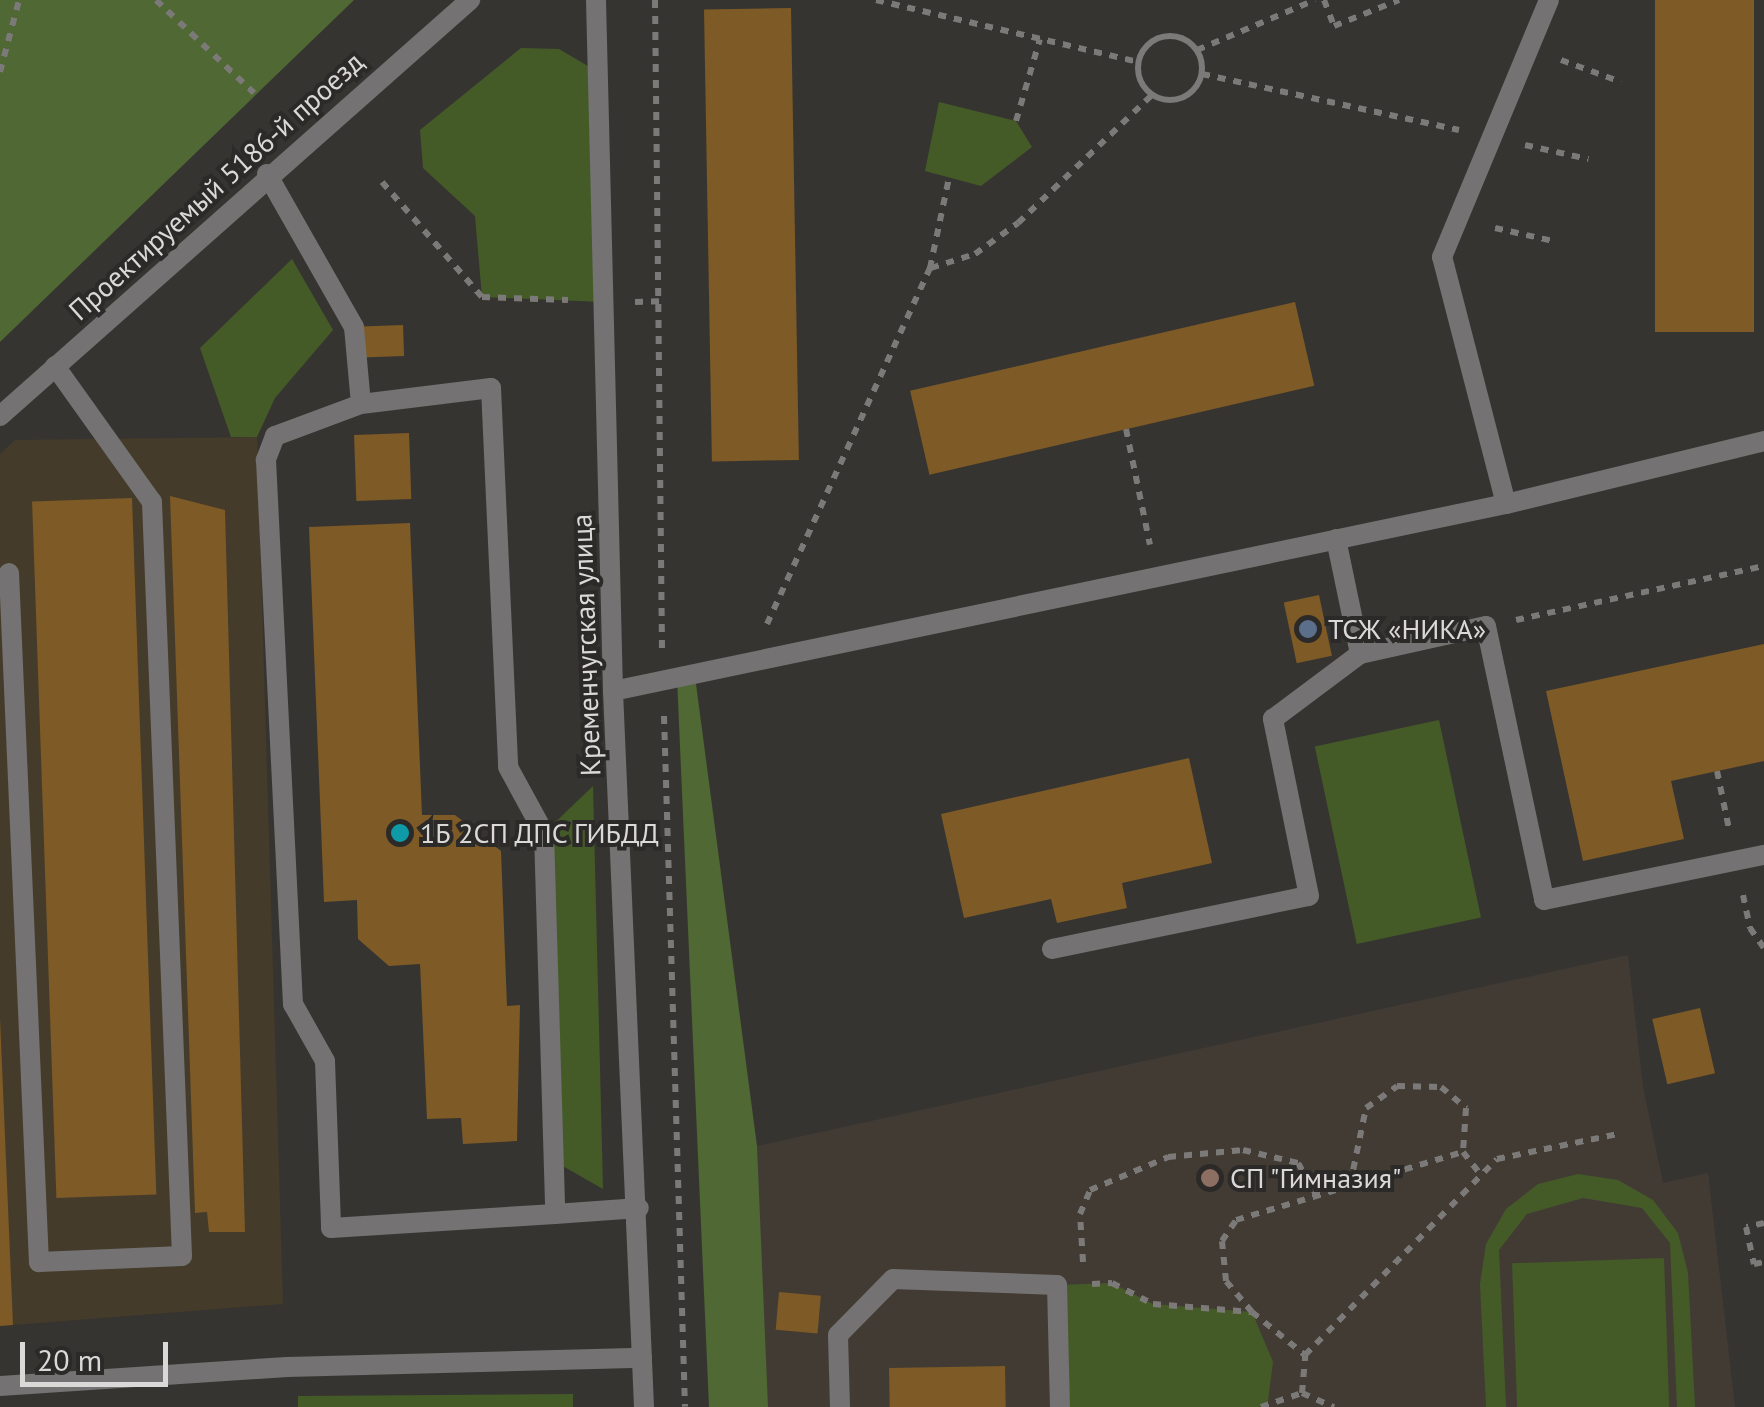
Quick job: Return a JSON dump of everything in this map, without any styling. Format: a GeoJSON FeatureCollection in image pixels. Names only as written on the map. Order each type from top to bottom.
{"type":"FeatureCollection","features":[{"type":"Feature","properties":{"kind":"street","name":"Проектируемый 5186-й проезд"},"geometry":{"type":"LineString","coordinates":[[0,416],[267,174],[470,0]]}},
{"type":"Feature","properties":{"kind":"street","name":"Кременчугская улица"},"geometry":{"type":"LineString","coordinates":[[596,0],[614,691],[639,1208],[644,1407]]}},
{"type":"Feature","properties":{"kind":"street"},"geometry":{"type":"LineString","coordinates":[[1506,504],[1442,258],[1549,0]]}},
{"type":"Feature","properties":{"kind":"street"},"geometry":{"type":"LineString","coordinates":[[267,174],[354,327],[361,404]]}},
{"type":"Feature","properties":{"kind":"street"},"geometry":{"type":"LineString","coordinates":[[9,573],[39,1262],[182,1256],[152,502],[55,366]]}},
{"type":"Feature","properties":{"kind":"street"},"geometry":{"type":"LineString","coordinates":[[555,1214],[544,833],[508,767],[491,388],[361,404],[274,436],[266,460],[294,1004],[325,1061],[331,1228],[555,1214],[639,1208]]}},
{"type":"Feature","properties":{"kind":"street"},"geometry":{"type":"LineString","coordinates":[[614,691],[1506,504],[1764,441]]}},
{"type":"Feature","properties":{"kind":"street"},"geometry":{"type":"LineString","coordinates":[[1336,539],[1360,654]]}},
{"type":"Feature","properties":{"kind":"street"},"geometry":{"type":"LineString","coordinates":[[1052,949],[1308,896],[1273,720],[1360,654],[1486,626],[1544,900],[1764,856]]}},
{"type":"Feature","properties":{"kind":"street"},"geometry":{"type":"LineString","coordinates":[[840,1407],[838,1335],[893,1279],[1057,1285],[1060,1407]]}},
{"type":"Feature","properties":{"kind":"street"},"geometry":{"type":"LineString","coordinates":[[0,1386],[288,1367],[642,1358]]}},
{"type":"Feature","properties":{"kind":"path"},"geometry":{"type":"LineString","coordinates":[[0,72],[19,0]]}},
{"type":"Feature","properties":{"kind":"path"},"geometry":{"type":"LineString","coordinates":[[156,0],[254,93]]}},
{"type":"Feature","properties":{"kind":"path"},"geometry":{"type":"LineString","coordinates":[[876,0],[1138,62]]}},
{"type":"Feature","properties":{"kind":"path"},"geometry":{"type":"LineString","coordinates":[[1197,50],[1315,0]]}},
{"type":"Feature","properties":{"kind":"path"},"geometry":{"type":"LineString","coordinates":[[1324,0],[1334,26],[1399,0]]}},
{"type":"Feature","properties":{"kind":"path"},"geometry":{"type":"LineString","coordinates":[[1138,62],[1164,36],[1176,36],[1197,50],[1202,74]]}},
{"type":"Feature","properties":{"kind":"path"},"geometry":{"type":"LineString","coordinates":[[1016,121],[1040,39]]}},
{"type":"Feature","properties":{"kind":"path"},"geometry":{"type":"LineString","coordinates":[[1530,48],[1621,82]]}},
{"type":"Feature","properties":{"kind":"path"},"geometry":{"type":"LineString","coordinates":[[1138,62],[1152,95]]}},
{"type":"Feature","properties":{"kind":"path"},"geometry":{"type":"LineString","coordinates":[[1202,74],[1588,159]]}},
{"type":"Feature","properties":{"kind":"path"},"geometry":{"type":"LineString","coordinates":[[1152,95],[1177,100],[1202,74]]}},
{"type":"Feature","properties":{"kind":"path"},"geometry":{"type":"LineString","coordinates":[[930,268],[976,254],[1018,223],[1152,95]]}},
{"type":"Feature","properties":{"kind":"path"},"geometry":{"type":"LineString","coordinates":[[764,659],[762,634],[930,268],[950,178]]}},
{"type":"Feature","properties":{"kind":"path"},"geometry":{"type":"LineString","coordinates":[[382,182],[482,297],[603,302]]}},
{"type":"Feature","properties":{"kind":"path"},"geometry":{"type":"LineString","coordinates":[[1490,240],[1496,224],[1553,241]]}},
{"type":"Feature","properties":{"kind":"path"},"geometry":{"type":"LineString","coordinates":[[1126,429],[1156,575]]}},
{"type":"Feature","properties":{"kind":"path"},"geometry":{"type":"LineString","coordinates":[[1486,626],[1764,566]]}},
{"type":"Feature","properties":{"kind":"path"},"geometry":{"type":"LineString","coordinates":[[1750,928],[1764,948]]}},
{"type":"Feature","properties":{"kind":"path"},"geometry":{"type":"LineString","coordinates":[[1350,1185],[1366,1108],[1397,1086],[1440,1088],[1466,1108],[1463,1152],[1481,1175]]}},
{"type":"Feature","properties":{"kind":"path"},"geometry":{"type":"LineString","coordinates":[[1302,1393],[1305,1355],[1497,1159],[1618,1134]]}},
{"type":"Feature","properties":{"kind":"path"},"geometry":{"type":"LineString","coordinates":[[1252,1312],[1153,1304],[1112,1283],[1084,1284],[1080,1214],[1090,1190],[1168,1157],[1243,1150],[1298,1163],[1317,1196]]}},
{"type":"Feature","properties":{"kind":"path"},"geometry":{"type":"LineString","coordinates":[[1305,1355],[1252,1312],[1226,1281],[1222,1241],[1236,1220],[1463,1152]]}},
{"type":"Feature","properties":{"kind":"path"},"geometry":{"type":"LineString","coordinates":[[1764,1223],[1746,1227],[1754,1264],[1764,1262]]}},
{"type":"Feature","properties":{"kind":"path"},"geometry":{"type":"LineString","coordinates":[[1261,1407],[1302,1393],[1334,1407]]}},
{"type":"Feature","properties":{"kind":"shaded area"},"geometry":{"type":"Polygon","coordinates":[[[257,437],[283,1304],[0,1326],[0,454],[15,440],[257,437]]]}},
{"type":"Feature","properties":{"kind":"shaded area","name":"СП \"Гимназия\""},"geometry":{"type":"Polygon","coordinates":[[[1628,955],[1643,1087],[1663,1183],[1708,1173],[1735,1407],[762,1407],[757,1146],[1628,955]]]}},
{"type":"Feature","properties":{"kind":"green space"},"geometry":{"type":"Polygon","coordinates":[[[0,0],[354,0],[0,342],[0,0]]]}},
{"type":"Feature","properties":{"kind":"green space"},"geometry":{"type":"Polygon","coordinates":[[[521,48],[559,49],[598,72],[603,302],[482,297],[475,216],[423,168],[420,130],[521,48]]]}},
{"type":"Feature","properties":{"kind":"green space"},"geometry":{"type":"Polygon","coordinates":[[[939,102],[1016,121],[1032,147],[981,186],[925,171],[939,102]]]}},
{"type":"Feature","properties":{"kind":"green space"},"geometry":{"type":"Polygon","coordinates":[[[292,259],[333,330],[275,398],[257,437],[231,437],[200,348],[292,259]]]}},
{"type":"Feature","properties":{"kind":"green space"},"geometry":{"type":"Polygon","coordinates":[[[677,678],[696,684],[757,1146],[768,1407],[709,1407],[677,678]]]}},
{"type":"Feature","properties":{"kind":"green space"},"geometry":{"type":"Polygon","coordinates":[[[1439,720],[1481,918],[1357,944],[1315,746],[1439,720]]]}},
{"type":"Feature","properties":{"kind":"green space"},"geometry":{"type":"Polygon","coordinates":[[[593,786],[603,1189],[554,1161],[544,833],[593,786]]]}},
{"type":"Feature","properties":{"kind":"green space"},"geometry":{"type":"Polygon","coordinates":[[[1578,1174],[1618,1180],[1653,1200],[1678,1233],[1688,1273],[1695,1407],[1677,1407],[1670,1243],[1642,1208],[1583,1198],[1527,1214],[1499,1250],[1506,1407],[1486,1407],[1480,1284],[1486,1244],[1506,1209],[1538,1184],[1578,1174]]]}},
{"type":"Feature","properties":{"kind":"green space"},"geometry":{"type":"Polygon","coordinates":[[[1664,1258],[1669,1407],[1517,1407],[1512,1263],[1664,1258]]]}},
{"type":"Feature","properties":{"kind":"green space"},"geometry":{"type":"Polygon","coordinates":[[[1112,1283],[1153,1304],[1252,1312],[1273,1362],[1268,1401],[1261,1407],[1060,1407],[1057,1285],[1112,1283]]]}},
{"type":"Feature","properties":{"kind":"green space"},"geometry":{"type":"Polygon","coordinates":[[[573,1394],[573,1407],[298,1407],[298,1396],[573,1394]]]}},
{"type":"Feature","properties":{"kind":"building"},"geometry":{"type":"Polygon","coordinates":[[[1655,0],[1754,0],[1754,332],[1655,332],[1655,0]]]}},
{"type":"Feature","properties":{"kind":"building"},"geometry":{"type":"Polygon","coordinates":[[[791,8],[799,460],[712,461],[704,10],[791,8]]]}},
{"type":"Feature","properties":{"kind":"building"},"geometry":{"type":"Polygon","coordinates":[[[1295,302],[1314,386],[929,475],[910,391],[1295,302]]]}},
{"type":"Feature","properties":{"kind":"building"},"geometry":{"type":"Polygon","coordinates":[[[403,325],[404,356],[355,358],[354,327],[403,325]]]}},
{"type":"Feature","properties":{"kind":"building"},"geometry":{"type":"Polygon","coordinates":[[[409,433],[411,499],[356,501],[354,435],[409,433]]]}},
{"type":"Feature","properties":{"kind":"building"},"geometry":{"type":"Polygon","coordinates":[[[170,496],[225,510],[245,1232],[209,1232],[207,1212],[195,1213],[170,496]]]}},
{"type":"Feature","properties":{"kind":"building"},"geometry":{"type":"Polygon","coordinates":[[[132,498],[156,1195],[56,1198],[32,501],[132,498]]]}},
{"type":"Feature","properties":{"kind":"building","name":"1Б 2СП ДПС ГИБДД"},"geometry":{"type":"Polygon","coordinates":[[[410,523],[422,815],[455,815],[501,851],[507,1006],[520,1005],[517,1141],[463,1144],[461,1118],[427,1119],[420,964],[389,966],[358,939],[357,900],[324,902],[309,527],[410,523]]]}},
{"type":"Feature","properties":{"kind":"building","name":"ТСЖ «НИКА»"},"geometry":{"type":"Polygon","coordinates":[[[1319,595],[1332,656],[1297,663],[1284,602],[1319,595]]]}},
{"type":"Feature","properties":{"kind":"building"},"geometry":{"type":"Polygon","coordinates":[[[1764,644],[1764,761],[1671,781],[1684,839],[1583,861],[1546,691],[1764,644]]]}},
{"type":"Feature","properties":{"kind":"building"},"geometry":{"type":"Polygon","coordinates":[[[1189,758],[1212,863],[1122,883],[1127,908],[1057,923],[1051,899],[964,918],[941,814],[1189,758]]]}},
{"type":"Feature","properties":{"kind":"building"},"geometry":{"type":"Polygon","coordinates":[[[1700,1008],[1715,1073],[1667,1084],[1652,1019],[1700,1008]]]}},
{"type":"Feature","properties":{"kind":"building"},"geometry":{"type":"Polygon","coordinates":[[[0,1018],[13,1325],[0,1326],[0,1018]]]}},
{"type":"Feature","properties":{"kind":"building"},"geometry":{"type":"Polygon","coordinates":[[[779,1292],[821,1296],[818,1334],[776,1330],[779,1292]]]}},
{"type":"Feature","properties":{"kind":"building"},"geometry":{"type":"Polygon","coordinates":[[[1005,1366],[1006,1407],[890,1407],[889,1368],[1005,1366]]]}},
{"type":"Feature","properties":{"kind":"place","name":"ТСЖ «НИКА»"},"geometry":{"type":"Point","coordinates":[1308,629]}},
{"type":"Feature","properties":{"kind":"place","name":"1Б 2СП ДПС ГИБДД"},"geometry":{"type":"Point","coordinates":[400,833]}},
{"type":"Feature","properties":{"kind":"place","name":"СП \"Гимназия\""},"geometry":{"type":"Point","coordinates":[1210,1178]}}]}
